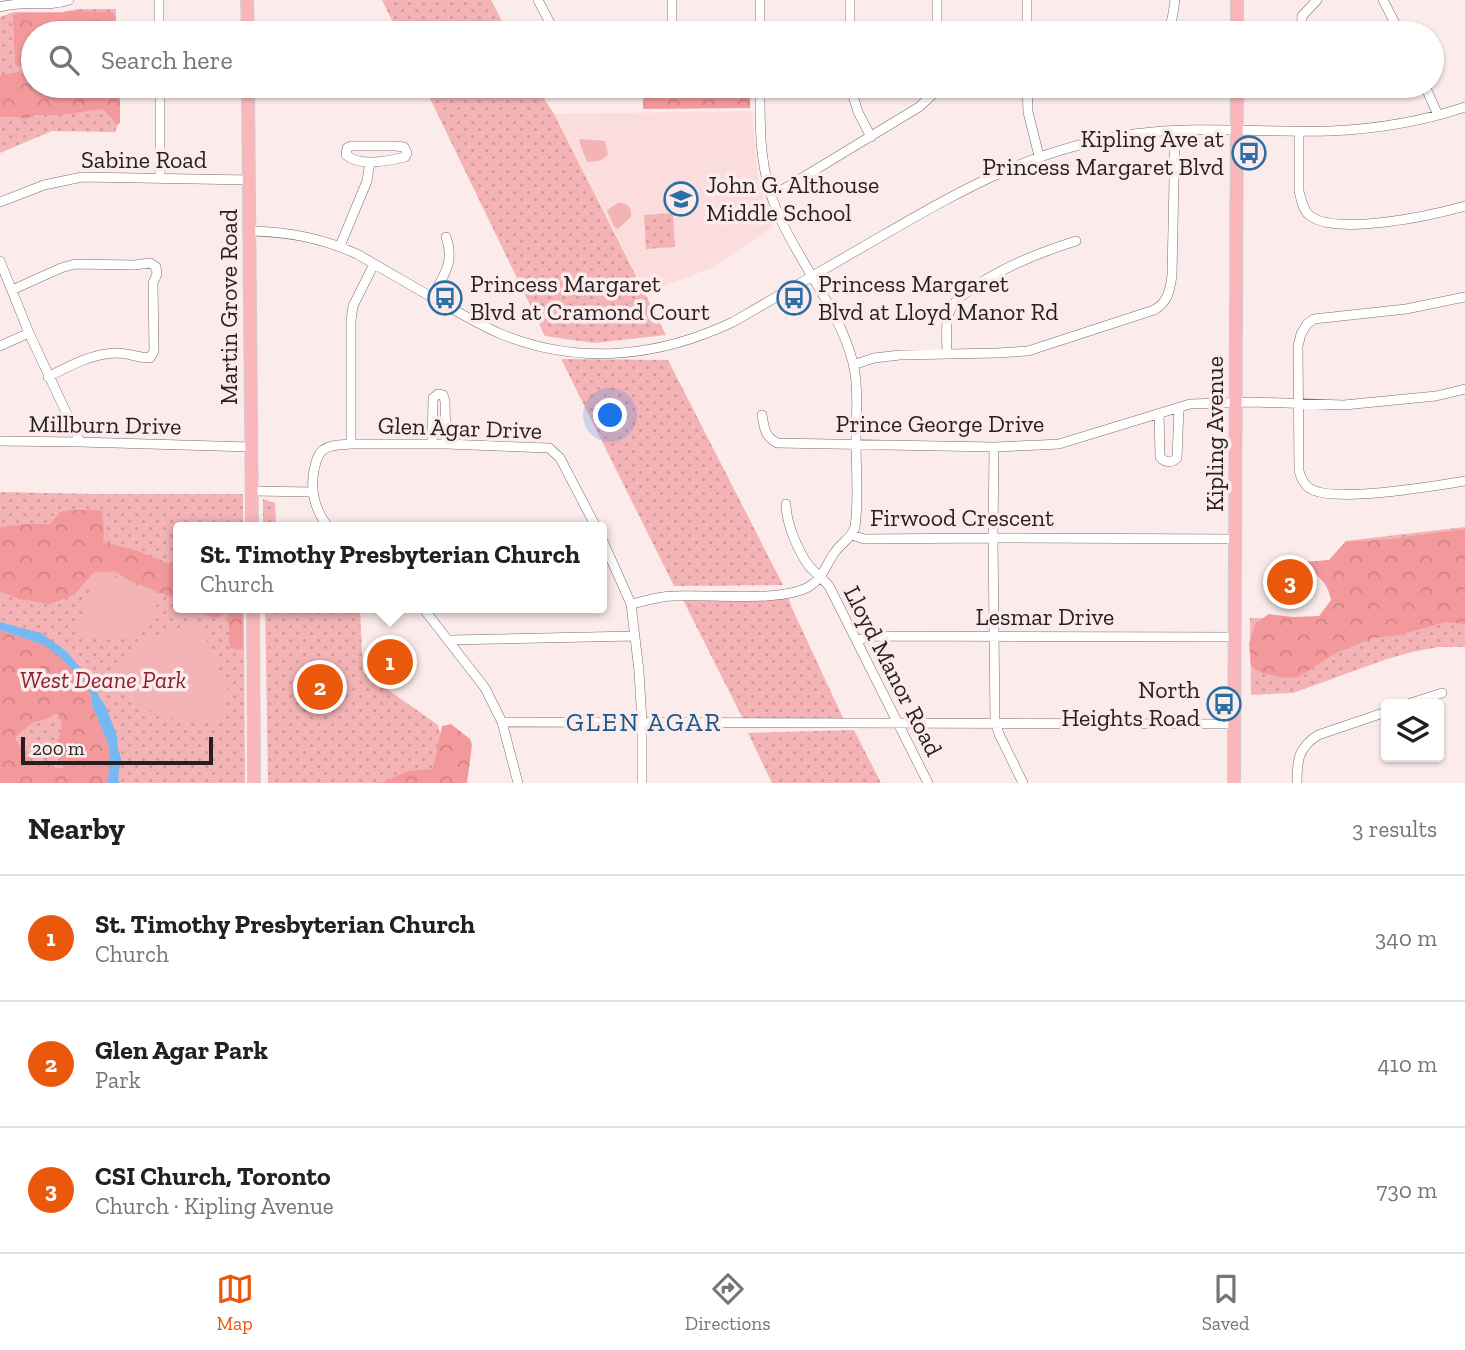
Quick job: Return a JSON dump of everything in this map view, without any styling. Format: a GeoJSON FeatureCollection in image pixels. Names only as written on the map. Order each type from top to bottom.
{"type":"FeatureCollection","features":[{"type":"Feature","properties":{"kind":"main road"},"geometry":{"type":"LineString","coordinates":[[247,0],[248,21]]}},
{"type":"Feature","properties":{"kind":"main road"},"geometry":{"type":"LineString","coordinates":[[1237,0],[1237,21]]}},
{"type":"Feature","properties":{"kind":"main road","name":"Martin Grove Road"},"geometry":{"type":"LineString","coordinates":[[248,98],[252,522]]}},
{"type":"Feature","properties":{"kind":"main road","name":"Kipling Avenue"},"geometry":{"type":"LineString","coordinates":[[1234,783],[1237,98]]}},
{"type":"Feature","properties":{"kind":"main road"},"geometry":{"type":"LineString","coordinates":[[254,613],[254,783]]}},
{"type":"Feature","properties":{"kind":"street"},"geometry":{"type":"LineString","coordinates":[[0,7],[15,3],[56,3],[69,0]]}},
{"type":"Feature","properties":{"kind":"street"},"geometry":{"type":"LineString","coordinates":[[159,0],[159,21]]}},
{"type":"Feature","properties":{"kind":"street"},"geometry":{"type":"LineString","coordinates":[[538,0],[549,21]]}},
{"type":"Feature","properties":{"kind":"street"},"geometry":{"type":"LineString","coordinates":[[671,0],[672,21]]}},
{"type":"Feature","properties":{"kind":"street"},"geometry":{"type":"LineString","coordinates":[[760,0],[760,21]]}},
{"type":"Feature","properties":{"kind":"street"},"geometry":{"type":"LineString","coordinates":[[850,0],[850,21]]}},
{"type":"Feature","properties":{"kind":"street"},"geometry":{"type":"LineString","coordinates":[[937,0],[937,21]]}},
{"type":"Feature","properties":{"kind":"street"},"geometry":{"type":"LineString","coordinates":[[1027,0],[1027,21]]}},
{"type":"Feature","properties":{"kind":"street"},"geometry":{"type":"LineString","coordinates":[[1172,21],[1175,0]]}},
{"type":"Feature","properties":{"kind":"street"},"geometry":{"type":"LineString","coordinates":[[1302,21],[1302,16],[1317,0]]}},
{"type":"Feature","properties":{"kind":"street"},"geometry":{"type":"LineString","coordinates":[[1383,0],[1394,21]]}},
{"type":"Feature","properties":{"kind":"street"},"geometry":{"type":"LineString","coordinates":[[160,98],[160,177]]}},
{"type":"Feature","properties":{"kind":"street"},"geometry":{"type":"LineString","coordinates":[[760,98],[760,145],[770,191],[782,224],[837,321],[853,365],[856,390],[856,523],[852,535]]}},
{"type":"Feature","properties":{"kind":"street"},"geometry":{"type":"LineString","coordinates":[[854,98],[871,137]]}},
{"type":"Feature","properties":{"kind":"street"},"geometry":{"type":"LineString","coordinates":[[770,191],[782,190],[926,103],[930,98]]}},
{"type":"Feature","properties":{"kind":"street"},"geometry":{"type":"LineString","coordinates":[[1028,98],[1030,124],[1039,156]]}},
{"type":"Feature","properties":{"kind":"street"},"geometry":{"type":"LineString","coordinates":[[1430,98],[1438,115]]}},
{"type":"Feature","properties":{"kind":"street"},"geometry":{"type":"LineString","coordinates":[[250,231],[302,235],[340,246],[478,323],[518,340],[575,352],[623,353],[676,345],[714,332],[950,196],[1039,156],[1113,138],[1175,131],[1299,131],[1379,127],[1465,107]]}},
{"type":"Feature","properties":{"kind":"street"},"geometry":{"type":"LineString","coordinates":[[853,365],[888,356],[1028,351],[1161,306],[1171,290],[1175,131]]}},
{"type":"Feature","properties":{"kind":"street"},"geometry":{"type":"LineString","coordinates":[[1299,131],[1300,198],[1306,212],[1317,220],[1338,224],[1374,223],[1465,206]]}},
{"type":"Feature","properties":{"kind":"street"},"geometry":{"type":"LineString","coordinates":[[351,146],[396,146],[407,151],[403,157],[370,162],[347,157],[346,150],[351,146]]}},
{"type":"Feature","properties":{"kind":"street"},"geometry":{"type":"LineString","coordinates":[[340,246],[367,181],[370,162]]}},
{"type":"Feature","properties":{"kind":"street","name":"Sabine Road"},"geometry":{"type":"LineString","coordinates":[[0,202],[44,185],[74,178],[104,176],[250,180]]}},
{"type":"Feature","properties":{"kind":"street"},"geometry":{"type":"LineString","coordinates":[[432,297],[449,263],[450,248],[446,237]]}},
{"type":"Feature","properties":{"kind":"street"},"geometry":{"type":"LineString","coordinates":[[947,354],[949,312],[958,299],[997,273],[1076,240]]}},
{"type":"Feature","properties":{"kind":"street"},"geometry":{"type":"LineString","coordinates":[[0,261],[48,377],[79,442]]}},
{"type":"Feature","properties":{"kind":"street"},"geometry":{"type":"LineString","coordinates":[[12,290],[75,264],[150,263],[156,267],[157,274],[153,283],[154,351],[150,358],[129,354],[103,354],[48,377]]}},
{"type":"Feature","properties":{"kind":"street"},"geometry":{"type":"LineString","coordinates":[[351,444],[351,320],[354,306],[374,264]]}},
{"type":"Feature","properties":{"kind":"street"},"geometry":{"type":"LineString","coordinates":[[1465,297],[1406,309],[1314,319],[1301,334],[1298,346],[1299,471],[1301,478],[1311,489],[1326,493],[1353,494],[1465,481]]}},
{"type":"Feature","properties":{"kind":"street"},"geometry":{"type":"LineString","coordinates":[[0,346],[29,333]]}},
{"type":"Feature","properties":{"kind":"street","name":"Prince George Drive"},"geometry":{"type":"LineString","coordinates":[[762,415],[765,433],[777,443],[994,447],[1059,444],[1190,404],[1252,402],[1344,405],[1436,396],[1465,389]]}},
{"type":"Feature","properties":{"kind":"street"},"geometry":{"type":"LineString","coordinates":[[432,444],[433,398],[438,394],[443,396],[445,401],[446,444]]}},
{"type":"Feature","properties":{"kind":"street"},"geometry":{"type":"LineString","coordinates":[[1158,413],[1160,457],[1167,462],[1172,461],[1177,458],[1179,408]]}},
{"type":"Feature","properties":{"kind":"street","name":"Millburn Drive"},"geometry":{"type":"LineString","coordinates":[[0,442],[251,447]]}},
{"type":"Feature","properties":{"kind":"street","name":"Glen Agar Drive"},"geometry":{"type":"LineString","coordinates":[[312,492],[317,459],[324,449],[335,445],[446,444],[549,448],[560,458],[593,522]]}},
{"type":"Feature","properties":{"kind":"street"},"geometry":{"type":"LineString","coordinates":[[994,447],[995,722],[1023,783]]}},
{"type":"Feature","properties":{"kind":"street"},"geometry":{"type":"LineString","coordinates":[[252,491],[312,492],[324,522]]}},
{"type":"Feature","properties":{"kind":"street","name":"Lloyd Manor Road"},"geometry":{"type":"LineString","coordinates":[[786,504],[789,526],[807,563],[829,586],[928,783]]}},
{"type":"Feature","properties":{"kind":"street","name":"Firwood Crescent"},"geometry":{"type":"LineString","coordinates":[[821,577],[835,551],[852,535],[864,539],[1236,539]]}},
{"type":"Feature","properties":{"kind":"street"},"geometry":{"type":"LineString","coordinates":[[607,550],[631,604],[639,671],[642,783]]}},
{"type":"Feature","properties":{"kind":"street"},"geometry":{"type":"LineString","coordinates":[[631,604],[673,596],[778,596],[808,587],[821,577]]}},
{"type":"Feature","properties":{"kind":"street"},"geometry":{"type":"LineString","coordinates":[[427,613],[485,688],[502,722],[518,783]]}},
{"type":"Feature","properties":{"kind":"street"},"geometry":{"type":"LineString","coordinates":[[450,640],[634,636]]}},
{"type":"Feature","properties":{"kind":"street","name":"Lesmar Drive"},"geometry":{"type":"LineString","coordinates":[[857,640],[873,636],[1234,637]]}},
{"type":"Feature","properties":{"kind":"street"},"geometry":{"type":"LineString","coordinates":[[1423,699],[1442,693]]}},
{"type":"Feature","properties":{"kind":"street"},"geometry":{"type":"LineString","coordinates":[[881,722],[891,708]]}},
{"type":"Feature","properties":{"kind":"street"},"geometry":{"type":"LineString","coordinates":[[1297,783],[1299,755],[1309,741],[1318,735],[1381,714]]}},
{"type":"Feature","properties":{"kind":"street"},"geometry":{"type":"LineString","coordinates":[[502,722],[1233,723]]}},
{"type":"Feature","properties":{"kind":"shaded area","name":"John G. Althouse Middle School"},"geometry":{"type":"Polygon","coordinates":[[[752,111],[758,179],[772,227],[714,267],[646,293],[554,114],[752,111]]]}},
{"type":"Feature","properties":{"kind":"green space"},"geometry":{"type":"Polygon","coordinates":[[[382,0],[491,0],[502,21],[392,21],[382,0]]]}},
{"type":"Feature","properties":{"kind":"green space"},"geometry":{"type":"Polygon","coordinates":[[[77,9],[116,9],[116,21],[21,21],[21,98],[85,98],[116,105],[118,125],[115,132],[52,131],[0,153],[0,17],[13,12],[63,12],[77,9]]]}},
{"type":"Feature","properties":{"kind":"green space"},"geometry":{"type":"Polygon","coordinates":[[[113,12],[115,21],[21,21],[21,66],[17,66],[13,15],[113,12]]]}},
{"type":"Feature","properties":{"kind":"green space"},"geometry":{"type":"Polygon","coordinates":[[[21,73],[21,98],[120,98],[120,123],[116,125],[102,109],[60,115],[33,115],[27,119],[0,117],[0,76],[21,73]]]}},
{"type":"Feature","properties":{"kind":"green space"},"geometry":{"type":"Polygon","coordinates":[[[430,98],[544,98],[666,335],[594,343],[545,336],[430,98]]]}},
{"type":"Feature","properties":{"kind":"green space"},"geometry":{"type":"Polygon","coordinates":[[[643,98],[750,98],[750,108],[643,109],[643,98]]]}},
{"type":"Feature","properties":{"kind":"green space"},"geometry":{"type":"Polygon","coordinates":[[[580,139],[605,141],[608,154],[602,160],[587,162],[580,139]]]}},
{"type":"Feature","properties":{"kind":"green space"},"geometry":{"type":"Polygon","coordinates":[[[618,203],[630,208],[631,217],[618,229],[614,227],[607,210],[618,203]]]}},
{"type":"Feature","properties":{"kind":"green space"},"geometry":{"type":"Polygon","coordinates":[[[673,213],[675,247],[646,249],[644,215],[673,213]]]}},
{"type":"Feature","properties":{"kind":"green space"},"geometry":{"type":"Polygon","coordinates":[[[561,359],[668,360],[783,585],[674,586],[561,359]]]}},
{"type":"Feature","properties":{"kind":"green space","name":"West Deane Park"},"geometry":{"type":"Polygon","coordinates":[[[0,492],[243,494],[243,522],[173,522],[173,613],[244,613],[245,783],[0,783],[0,492]]]}},
{"type":"Feature","properties":{"kind":"green space"},"geometry":{"type":"Polygon","coordinates":[[[263,499],[275,503],[276,522],[263,522],[263,499]]]}},
{"type":"Feature","properties":{"kind":"green space"},"geometry":{"type":"Polygon","coordinates":[[[102,510],[103,542],[135,550],[173,565],[173,598],[128,580],[115,571],[94,572],[74,595],[50,604],[19,599],[0,591],[0,527],[50,524],[60,512],[102,510]]]}},
{"type":"Feature","properties":{"kind":"green space"},"geometry":{"type":"Polygon","coordinates":[[[1465,527],[1465,647],[1439,647],[1412,652],[1293,693],[1251,695],[1250,618],[1344,619],[1345,541],[1465,527]]]}},
{"type":"Feature","properties":{"kind":"green space"},"geometry":{"type":"Polygon","coordinates":[[[1465,529],[1465,624],[1446,622],[1399,635],[1373,638],[1336,653],[1298,677],[1284,678],[1262,673],[1251,666],[1249,643],[1256,623],[1269,614],[1319,616],[1331,600],[1324,583],[1304,562],[1329,560],[1345,542],[1465,529]]]}},
{"type":"Feature","properties":{"kind":"green space"},"geometry":{"type":"Polygon","coordinates":[[[100,572],[160,594],[148,621],[129,636],[105,640],[77,635],[95,573],[100,572]]]}},
{"type":"Feature","properties":{"kind":"green space"},"geometry":{"type":"Polygon","coordinates":[[[788,597],[843,718],[743,719],[682,598],[774,600],[788,597]]]}},
{"type":"Feature","properties":{"kind":"green space"},"geometry":{"type":"Polygon","coordinates":[[[199,613],[224,613],[215,617],[199,613]]]}},
{"type":"Feature","properties":{"kind":"green space"},"geometry":{"type":"Polygon","coordinates":[[[227,613],[242,613],[243,649],[230,648],[227,613]]]}},
{"type":"Feature","properties":{"kind":"green space"},"geometry":{"type":"Polygon","coordinates":[[[265,613],[360,613],[363,672],[438,725],[452,783],[268,783],[265,613]]]}},
{"type":"Feature","properties":{"kind":"green space"},"geometry":{"type":"Polygon","coordinates":[[[195,622],[200,624],[229,693],[219,721],[169,718],[139,707],[115,677],[112,669],[145,640],[195,622]]]}},
{"type":"Feature","properties":{"kind":"green space"},"geometry":{"type":"Polygon","coordinates":[[[0,630],[44,645],[84,682],[92,697],[92,705],[108,743],[110,755],[108,783],[0,783],[0,630]],[[59,714],[32,723],[16,736],[16,741],[25,749],[33,764],[50,764],[63,768],[54,751],[62,729],[59,714]]]}},
{"type":"Feature","properties":{"kind":"green space"},"geometry":{"type":"Polygon","coordinates":[[[451,724],[470,739],[472,745],[467,783],[382,783],[408,771],[433,769],[442,726],[451,724]]]}},
{"type":"Feature","properties":{"kind":"green space"},"geometry":{"type":"Polygon","coordinates":[[[854,730],[881,783],[772,783],[748,733],[854,730]]]}},
{"type":"Feature","properties":{"kind":"water"},"geometry":{"type":"Polygon","coordinates":[[[0,622],[41,633],[66,651],[91,680],[106,707],[117,736],[122,762],[119,769],[120,783],[108,783],[108,743],[84,682],[44,645],[0,630],[0,622]]]}},
{"type":"Feature","properties":{"kind":"place","name":"Kipling Ave at Princess Margaret Blvd"},"geometry":{"type":"Point","coordinates":[1249,153]}},
{"type":"Feature","properties":{"kind":"place","name":"John G. Althouse Middle School"},"geometry":{"type":"Point","coordinates":[681,199]}},
{"type":"Feature","properties":{"kind":"place","name":"Princess Margaret Blvd at Cramond Court"},"geometry":{"type":"Point","coordinates":[445,298]}},
{"type":"Feature","properties":{"kind":"place","name":"Princess Margaret Blvd at Lloyd Manor Rd"},"geometry":{"type":"Point","coordinates":[794,298]}},
{"type":"Feature","properties":{"kind":"place","name":"CSI Church, Toronto"},"geometry":{"type":"Point","coordinates":[1290,582]}},
{"type":"Feature","properties":{"kind":"place","name":"St. Timothy Presbyterian Church"},"geometry":{"type":"Point","coordinates":[390,662]}},
{"type":"Feature","properties":{"kind":"place","name":"Glen Agar Park"},"geometry":{"type":"Point","coordinates":[320,687]}},
{"type":"Feature","properties":{"kind":"place","name":"North Heights Road"},"geometry":{"type":"Point","coordinates":[1224,704]}},
{"type":"Feature","properties":{"kind":"district","name":"GLEN AGAR"},"geometry":{"type":"Point","coordinates":[644,722]}}]}
